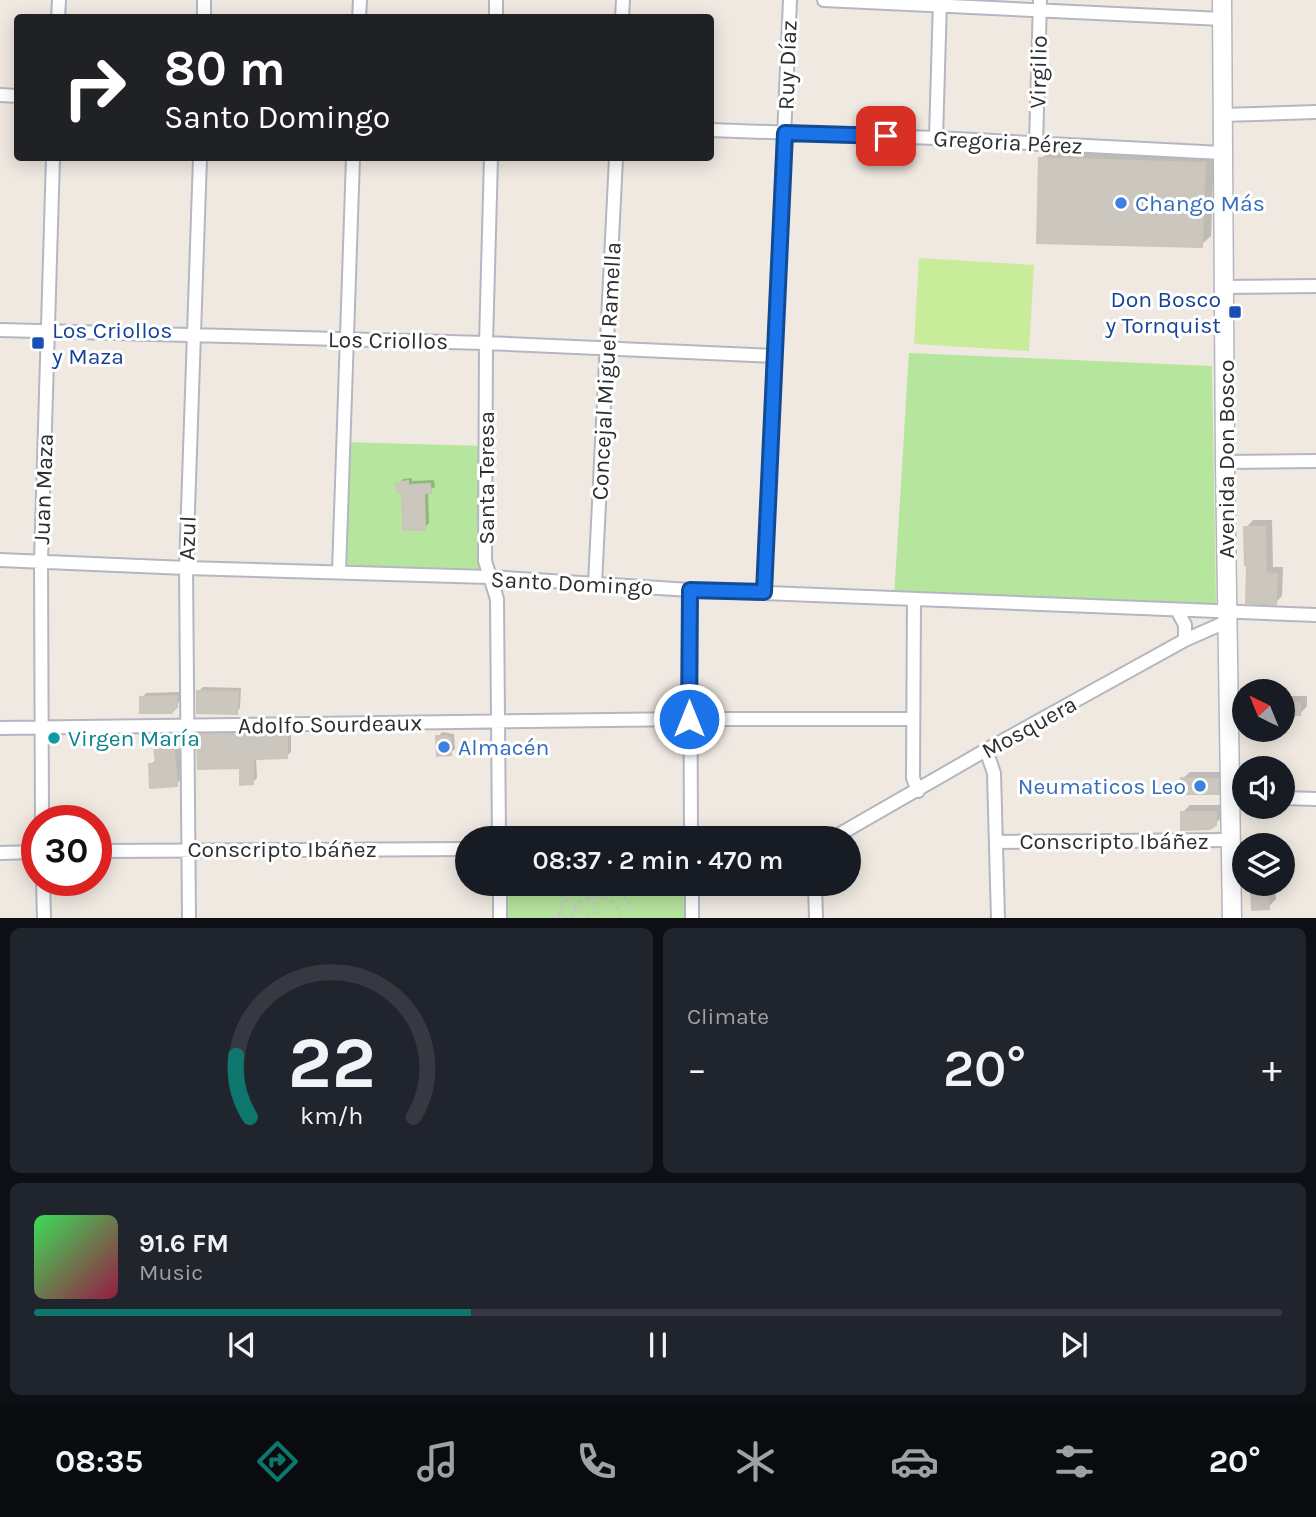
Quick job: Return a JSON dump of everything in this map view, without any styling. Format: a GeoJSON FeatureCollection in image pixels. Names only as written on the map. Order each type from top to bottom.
{"type":"FeatureCollection","features":[{"type":"Feature","properties":{"kind":"main road","name":"Avenida Don Bosco"},"geometry":{"type":"LineString","coordinates":[[1222,0],[1225,462],[1228,616],[1236,756]]}},
{"type":"Feature","properties":{"kind":"main road","name":"Avenida Don Bosco"},"geometry":{"type":"LineString","coordinates":[[1232,918],[1231,840],[1234,819]]}},
{"type":"Feature","properties":{"kind":"street","name":"Ruy Díaz"},"geometry":{"type":"LineString","coordinates":[[764,592],[790,0]]}},
{"type":"Feature","properties":{"kind":"street"},"geometry":{"type":"LineString","coordinates":[[824,0],[1039,5],[1222,19]]}},
{"type":"Feature","properties":{"kind":"street"},"geometry":{"type":"LineString","coordinates":[[936,138],[940,2]]}},
{"type":"Feature","properties":{"kind":"street","name":"Virgilio"},"geometry":{"type":"LineString","coordinates":[[1036,144],[1039,5]]}},
{"type":"Feature","properties":{"kind":"street"},"geometry":{"type":"LineString","coordinates":[[1222,114],[1316,112]]}},
{"type":"Feature","properties":{"kind":"street","name":"Gregoria Pérez"},"geometry":{"type":"LineString","coordinates":[[714,130],[936,138],[1222,153]]}},
{"type":"Feature","properties":{"kind":"street","name":"Juan Maza"},"geometry":{"type":"LineString","coordinates":[[43,805],[41,561],[53,161]]}},
{"type":"Feature","properties":{"kind":"street","name":"Azul"},"geometry":{"type":"LineString","coordinates":[[190,918],[186,568],[200,161]]}},
{"type":"Feature","properties":{"kind":"street"},"geometry":{"type":"LineString","coordinates":[[339,572],[353,161]]}},
{"type":"Feature","properties":{"kind":"street","name":"Santa Teresa"},"geometry":{"type":"LineString","coordinates":[[491,161],[486,343],[485,561],[497,599],[499,826]]}},
{"type":"Feature","properties":{"kind":"street","name":"Concejal Miguel Ramella"},"geometry":{"type":"LineString","coordinates":[[595,584],[616,161]]}},
{"type":"Feature","properties":{"kind":"street"},"geometry":{"type":"LineString","coordinates":[[1225,287],[1316,286]]}},
{"type":"Feature","properties":{"kind":"street","name":"Los Criollos"},"geometry":{"type":"LineString","coordinates":[[0,330],[486,343],[775,356]]}},
{"type":"Feature","properties":{"kind":"street"},"geometry":{"type":"LineString","coordinates":[[1225,462],[1316,461]]}},
{"type":"Feature","properties":{"kind":"street","name":"Santo Domingo"},"geometry":{"type":"LineString","coordinates":[[0,560],[489,577],[690,590],[1177,610],[1228,616],[1316,615]]}},
{"type":"Feature","properties":{"kind":"street"},"geometry":{"type":"LineString","coordinates":[[690,590],[691,826]]}},
{"type":"Feature","properties":{"kind":"street"},"geometry":{"type":"LineString","coordinates":[[914,599],[913,778],[918,791]]}},
{"type":"Feature","properties":{"kind":"street"},"geometry":{"type":"LineString","coordinates":[[1177,610],[1185,625],[1185,640]]}},
{"type":"Feature","properties":{"kind":"street","name":"Mosquera"},"geometry":{"type":"LineString","coordinates":[[855,826],[1228,616]]}},
{"type":"Feature","properties":{"kind":"street","name":"Adolfo Sourdeaux"},"geometry":{"type":"LineString","coordinates":[[0,728],[689,719],[912,719]]}},
{"type":"Feature","properties":{"kind":"street"},"geometry":{"type":"LineString","coordinates":[[986,750],[994,773],[998,918]]}},
{"type":"Feature","properties":{"kind":"street"},"geometry":{"type":"LineString","coordinates":[[1295,798],[1316,799]]}},
{"type":"Feature","properties":{"kind":"street","name":"Conscripto Ibáñez"},"geometry":{"type":"LineString","coordinates":[[996,842],[1231,840]]}},
{"type":"Feature","properties":{"kind":"street","name":"Conscripto Ibáñez"},"geometry":{"type":"LineString","coordinates":[[112,850],[455,849]]}},
{"type":"Feature","properties":{"kind":"street"},"geometry":{"type":"LineString","coordinates":[[0,853],[21,852]]}},
{"type":"Feature","properties":{"kind":"street"},"geometry":{"type":"LineString","coordinates":[[43,896],[44,918]]}},
{"type":"Feature","properties":{"kind":"street"},"geometry":{"type":"LineString","coordinates":[[500,896],[500,918]]}},
{"type":"Feature","properties":{"kind":"street"},"geometry":{"type":"LineString","coordinates":[[692,896],[692,918]]}},
{"type":"Feature","properties":{"kind":"street"},"geometry":{"type":"LineString","coordinates":[[815,896],[816,918]]}},
{"type":"Feature","properties":{"kind":"path"},"geometry":{"type":"LineString","coordinates":[[560,896],[592,918]]}},
{"type":"Feature","properties":{"kind":"path"},"geometry":{"type":"LineString","coordinates":[[559,918],[569,896]]}},
{"type":"Feature","properties":{"kind":"path"},"geometry":{"type":"LineString","coordinates":[[572,918],[575,907],[590,896]]}},
{"type":"Feature","properties":{"kind":"path"},"geometry":{"type":"LineString","coordinates":[[593,918],[594,896]]}},
{"type":"Feature","properties":{"kind":"path"},"geometry":{"type":"LineString","coordinates":[[598,896],[610,899],[616,905],[621,918]]}},
{"type":"Feature","properties":{"kind":"path"},"geometry":{"type":"LineString","coordinates":[[624,896],[634,918]]}},
{"type":"Feature","properties":{"kind":"path"},"geometry":{"type":"LineString","coordinates":[[552,918],[560,913]]}},
{"type":"Feature","properties":{"kind":"path"},"geometry":{"type":"LineString","coordinates":[[560,913],[566,918]]}},
{"type":"Feature","properties":{"kind":"green space"},"geometry":{"type":"Polygon","coordinates":[[[919,258],[1034,265],[1029,351],[914,344],[919,258]]]}},
{"type":"Feature","properties":{"kind":"green space"},"geometry":{"type":"Polygon","coordinates":[[[909,353],[1212,366],[1216,605],[894,597],[909,353]]]}},
{"type":"Feature","properties":{"kind":"green space"},"geometry":{"type":"Polygon","coordinates":[[[342,442],[485,446],[489,577],[339,572],[342,442]]]}},
{"type":"Feature","properties":{"kind":"green space"},"geometry":{"type":"Polygon","coordinates":[[[500,896],[692,896],[692,918],[500,918],[500,896]]]}},
{"type":"Feature","properties":{"kind":"building","name":"Chango Más"},"geometry":{"type":"Polygon","coordinates":[[[1039,158],[1205,163],[1202,247],[1037,243],[1039,158]]]}},
{"type":"Feature","properties":{"kind":"building"},"geometry":{"type":"Polygon","coordinates":[[[408,481],[408,485],[430,484],[431,493],[424,493],[425,530],[403,530],[402,491],[398,493],[396,483],[408,481]]]}},
{"type":"Feature","properties":{"kind":"building"},"geometry":{"type":"Polygon","coordinates":[[[1244,527],[1265,527],[1266,573],[1277,574],[1276,605],[1246,603],[1244,527]]]}},
{"type":"Feature","properties":{"kind":"building"},"geometry":{"type":"Polygon","coordinates":[[[197,691],[238,692],[237,714],[197,713],[197,691]]]}},
{"type":"Feature","properties":{"kind":"building"},"geometry":{"type":"Polygon","coordinates":[[[177,696],[177,707],[171,713],[140,713],[140,697],[177,696]]]}},
{"type":"Feature","properties":{"kind":"building"},"geometry":{"type":"Polygon","coordinates":[[[1295,703],[1300,703],[1300,715],[1295,715],[1295,703]]]}},
{"type":"Feature","properties":{"kind":"building"},"geometry":{"type":"Polygon","coordinates":[[[287,733],[287,758],[253,759],[253,784],[240,785],[240,768],[198,769],[197,734],[287,733]]]}},
{"type":"Feature","properties":{"kind":"building"},"geometry":{"type":"Polygon","coordinates":[[[153,735],[171,735],[177,741],[174,751],[177,786],[150,788],[149,764],[156,764],[153,735]]]}},
{"type":"Feature","properties":{"kind":"building","name":"Almacén"},"geometry":{"type":"Polygon","coordinates":[[[436,736],[451,738],[451,755],[437,756],[436,736]]]}},
{"type":"Feature","properties":{"kind":"building","name":"Neumaticos Leo"},"geometry":{"type":"Polygon","coordinates":[[[1181,778],[1218,779],[1219,794],[1180,794],[1181,778]]]}},
{"type":"Feature","properties":{"kind":"building"},"geometry":{"type":"Polygon","coordinates":[[[1181,812],[1216,812],[1216,825],[1210,829],[1181,830],[1181,812]]]}},
{"type":"Feature","properties":{"kind":"building"},"geometry":{"type":"Polygon","coordinates":[[[1251,896],[1268,896],[1269,909],[1252,910],[1251,896]]]}},
{"type":"Feature","properties":{"kind":"place","name":"Chango Más"},"geometry":{"type":"Point","coordinates":[1121,203]}},
{"type":"Feature","properties":{"kind":"place","name":"Don Bosco y Tornquist"},"geometry":{"type":"Point","coordinates":[1235,312]}},
{"type":"Feature","properties":{"kind":"place","name":"Los Criollos y Maza"},"geometry":{"type":"Point","coordinates":[38,343]}},
{"type":"Feature","properties":{"kind":"place","name":"Virgen María"},"geometry":{"type":"Point","coordinates":[54,738]}},
{"type":"Feature","properties":{"kind":"place","name":"Almacén"},"geometry":{"type":"Point","coordinates":[444,747]}},
{"type":"Feature","properties":{"kind":"place","name":"Neumaticos Leo"},"geometry":{"type":"Point","coordinates":[1200,786]}},
{"type":"Feature","properties":{"kind":"route"},"geometry":{"type":"LineString","coordinates":[[689,719],[690,590],[764,592],[785,133],[886,136]]}}]}
